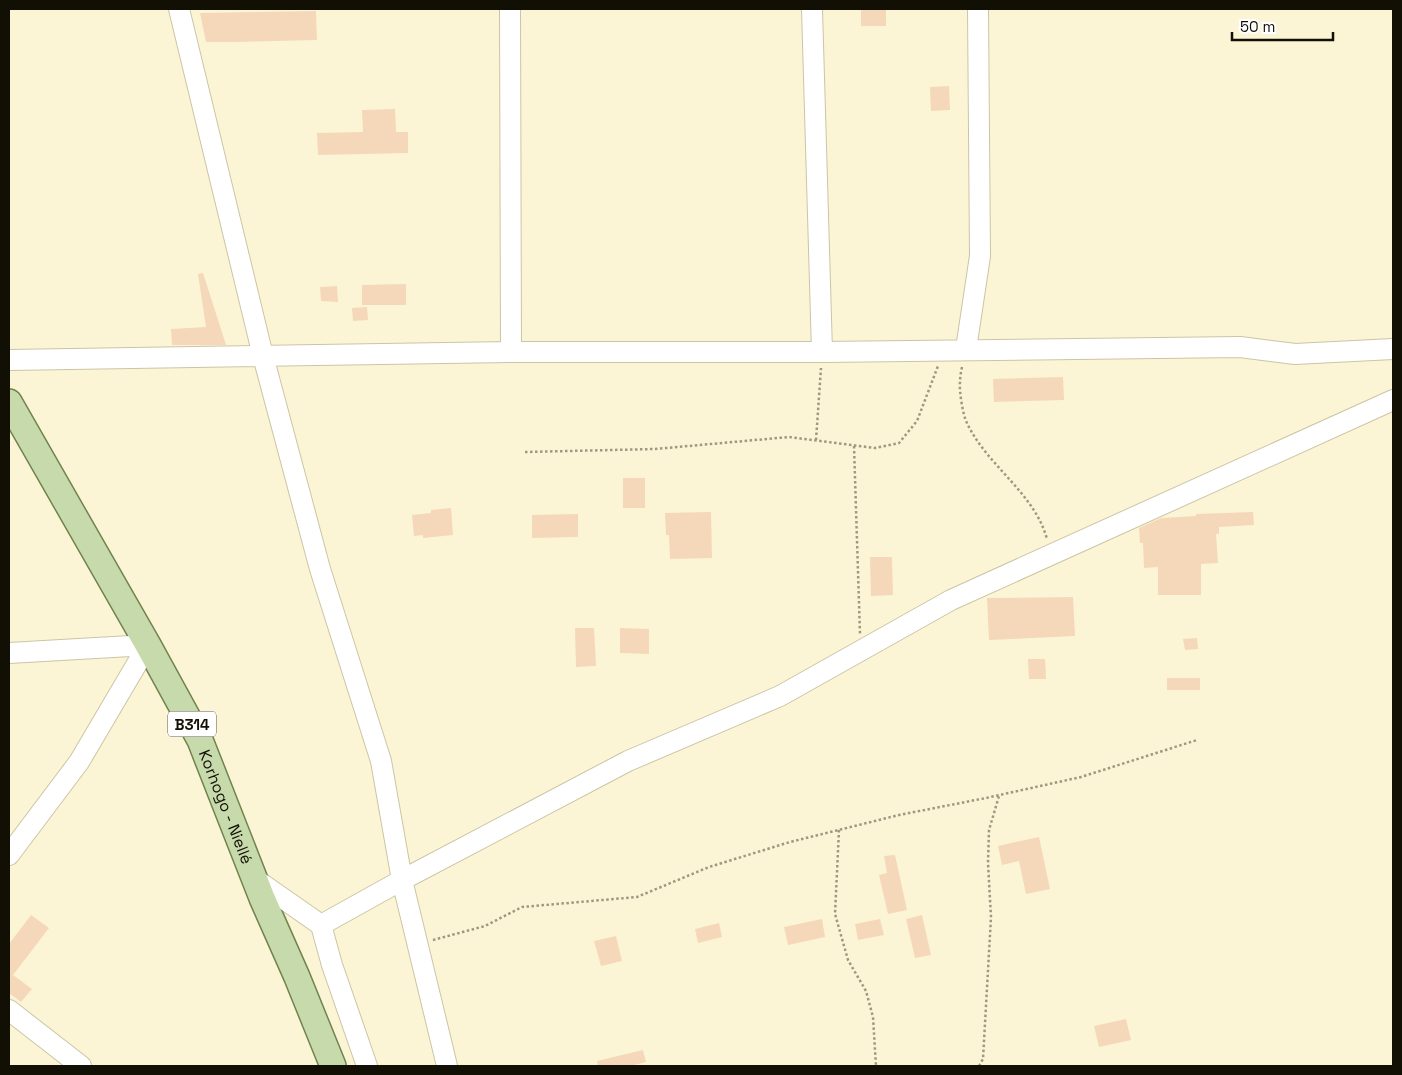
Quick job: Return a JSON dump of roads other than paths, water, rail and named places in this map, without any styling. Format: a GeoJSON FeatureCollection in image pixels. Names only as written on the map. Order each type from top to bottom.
{"type":"FeatureCollection","features":[{"type":"Feature","properties":{"kind":"main road","name":"Korhogo - Niellé"},"geometry":{"type":"LineString","coordinates":[[9,402],[200,740],[255,879],[333,1066]]}},
{"type":"Feature","properties":{"kind":"street"},"geometry":{"type":"LineString","coordinates":[[179,9],[263,356],[320,569],[381,761],[402,880],[447,1066]]}},
{"type":"Feature","properties":{"kind":"street"},"geometry":{"type":"LineString","coordinates":[[510,9],[511,352]]}},
{"type":"Feature","properties":{"kind":"street"},"geometry":{"type":"LineString","coordinates":[[812,9],[822,352]]}},
{"type":"Feature","properties":{"kind":"street"},"geometry":{"type":"LineString","coordinates":[[956,349],[980,256],[978,9]]}},
{"type":"Feature","properties":{"kind":"street"},"geometry":{"type":"LineString","coordinates":[[9,360],[511,352],[822,352],[1240,347],[1295,354],[1393,349]]}},
{"type":"Feature","properties":{"kind":"street"},"geometry":{"type":"LineString","coordinates":[[321,925],[402,880],[628,761],[780,696],[951,600],[1393,400]]}},
{"type":"Feature","properties":{"kind":"street"},"geometry":{"type":"LineString","coordinates":[[9,653],[148,645]]}},
{"type":"Feature","properties":{"kind":"street"},"geometry":{"type":"LineString","coordinates":[[9,855],[79,762],[148,645]]}},
{"type":"Feature","properties":{"kind":"street"},"geometry":{"type":"LineString","coordinates":[[255,879],[321,925],[332,965],[367,1066]]}},
{"type":"Feature","properties":{"kind":"street"},"geometry":{"type":"LineString","coordinates":[[9,1010],[80,1066]]}}]}
